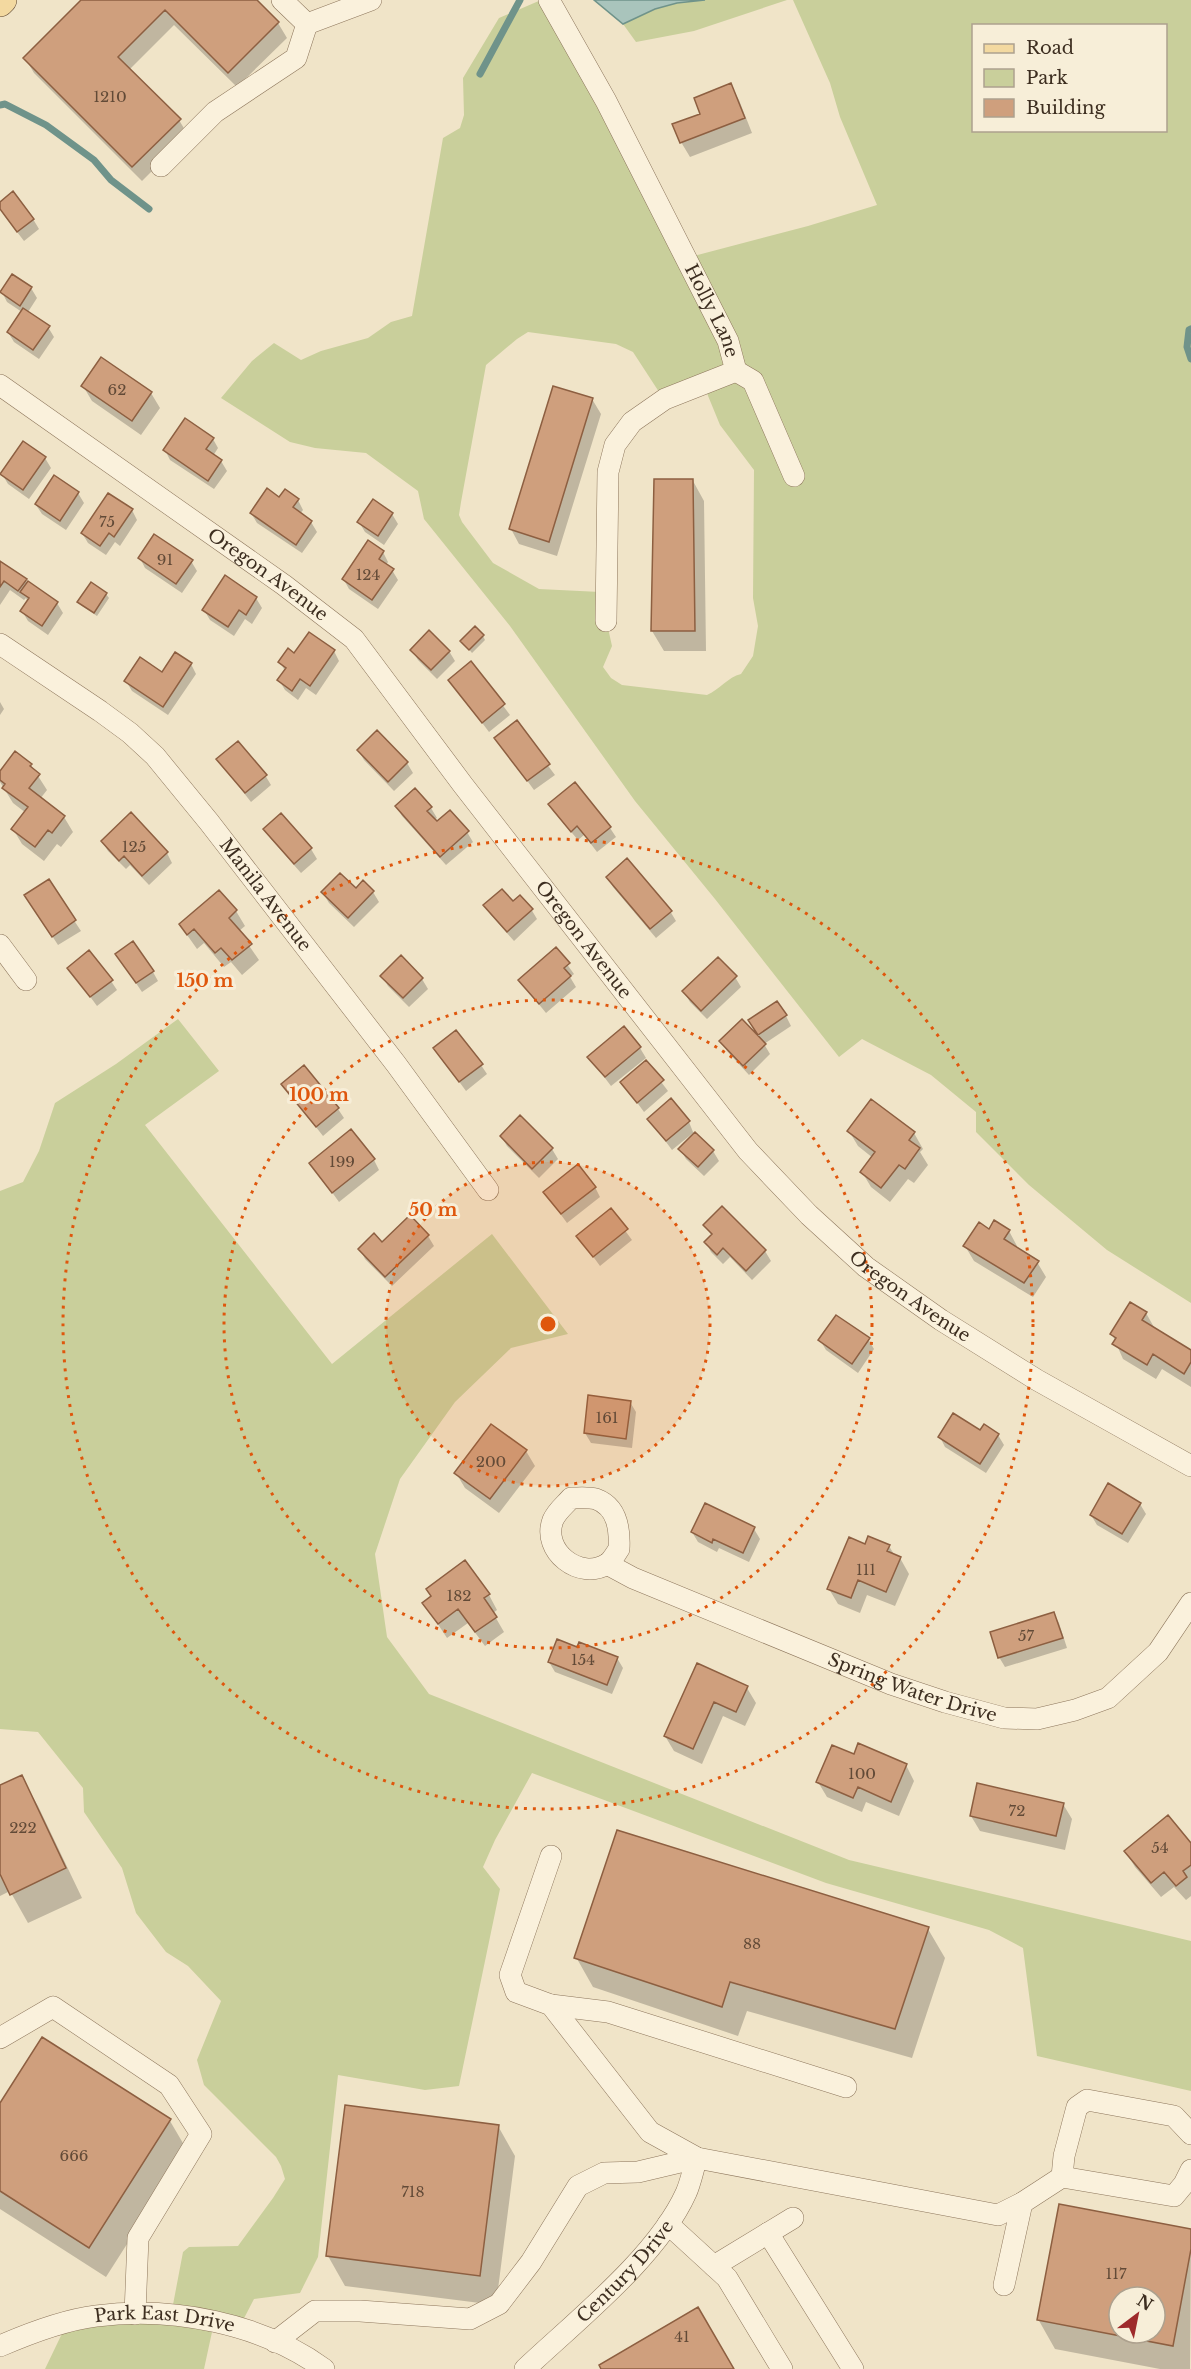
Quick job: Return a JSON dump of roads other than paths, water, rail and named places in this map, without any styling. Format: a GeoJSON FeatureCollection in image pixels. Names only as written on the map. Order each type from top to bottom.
{"type":"FeatureCollection","features":[{"type":"Feature","properties":{"kind":"street"},"geometry":{"type":"LineString","coordinates":[[282,0],[307,24]]}},
{"type":"Feature","properties":{"kind":"street"},"geometry":{"type":"LineString","coordinates":[[307,24],[371,0]]}},
{"type":"Feature","properties":{"kind":"street","name":"Holly Lane"},"geometry":{"type":"LineString","coordinates":[[549,0],[606,101],[728,341],[736,371],[665,399],[632,422],[615,445],[608,472],[606,621]]}},
{"type":"Feature","properties":{"kind":"street"},"geometry":{"type":"LineString","coordinates":[[161,166],[215,112],[296,58],[307,24]]}},
{"type":"Feature","properties":{"kind":"street"},"geometry":{"type":"LineString","coordinates":[[736,371],[753,381],[794,476]]}},
{"type":"Feature","properties":{"kind":"street","name":"Oregon Avenue"},"geometry":{"type":"LineString","coordinates":[[0,385],[284,585],[354,639],[463,785],[748,1151],[809,1215],[866,1267],[941,1320],[1037,1380],[1191,1466]]}},
{"type":"Feature","properties":{"kind":"street","name":"Manila Avenue"},"geometry":{"type":"LineString","coordinates":[[0,644],[100,711],[130,733],[155,756],[209,822],[396,1064],[488,1190]]}},
{"type":"Feature","properties":{"kind":"street"},"geometry":{"type":"LineString","coordinates":[[0,945],[26,980]]}},
{"type":"Feature","properties":{"kind":"street","name":"Spring Water Drive"},"geometry":{"type":"LineString","coordinates":[[607,1564],[633,1578],[891,1684],[1004,1718],[1037,1719],[1075,1710],[1108,1698],[1158,1652],[1191,1603]]}},
{"type":"Feature","properties":{"kind":"street"},"geometry":{"type":"LineString","coordinates":[[551,1856],[510,1976],[516,1992],[550,2005],[609,2012],[846,2087]]}},
{"type":"Feature","properties":{"kind":"street"},"geometry":{"type":"LineString","coordinates":[[550,2005],[650,2132],[697,2158],[998,2215],[1022,2203],[1062,2177],[1174,2196],[1184,2184],[1191,2169]]}},
{"type":"Feature","properties":{"kind":"street"},"geometry":{"type":"LineString","coordinates":[[0,2038],[53,2007],[169,2085],[201,2134],[138,2238],[135,2314]]}},
{"type":"Feature","properties":{"kind":"street"},"geometry":{"type":"LineString","coordinates":[[1062,2177],[1064,2156],[1077,2107],[1087,2100],[1174,2116],[1191,2134]]}},
{"type":"Feature","properties":{"kind":"street"},"geometry":{"type":"LineString","coordinates":[[275,2342],[315,2311],[360,2311],[470,2319],[482,2314],[499,2304],[531,2262],[578,2186],[604,2173],[638,2172],[697,2158]]}},
{"type":"Feature","properties":{"kind":"street","name":"Century Drive"},"geometry":{"type":"LineString","coordinates":[[525,2369],[605,2295],[660,2237],[687,2191],[697,2158]]}},
{"type":"Feature","properties":{"kind":"street"},"geometry":{"type":"LineString","coordinates":[[1004,2285],[1022,2203]]}},
{"type":"Feature","properties":{"kind":"street"},"geometry":{"type":"LineString","coordinates":[[714,2266],[793,2218]]}},
{"type":"Feature","properties":{"kind":"street"},"geometry":{"type":"LineString","coordinates":[[669,2224],[727,2278],[782,2369]]}},
{"type":"Feature","properties":{"kind":"street"},"geometry":{"type":"LineString","coordinates":[[768,2233],[853,2369]]}},
{"type":"Feature","properties":{"kind":"street","name":"Park East Drive"},"geometry":{"type":"LineString","coordinates":[[0,2346],[52,2326],[84,2319],[135,2314],[174,2316],[251,2333],[275,2342],[324,2369]]}},
{"type":"Feature","properties":{"kind":"water"},"geometry":{"type":"Polygon","coordinates":[[[594,0],[705,0],[677,3],[655,9],[623,24],[594,0]]]}},
{"type":"Feature","properties":{"kind":"waterway"},"geometry":{"type":"LineString","coordinates":[[480,74],[520,0]]}},
{"type":"Feature","properties":{"kind":"waterway"},"geometry":{"type":"LineString","coordinates":[[0,105],[5,104],[46,125],[94,160],[111,180],[149,209]]}},
{"type":"Feature","properties":{"kind":"waterway"},"geometry":{"type":"LineString","coordinates":[[1191,329],[1187,347],[1191,359]]}}]}
